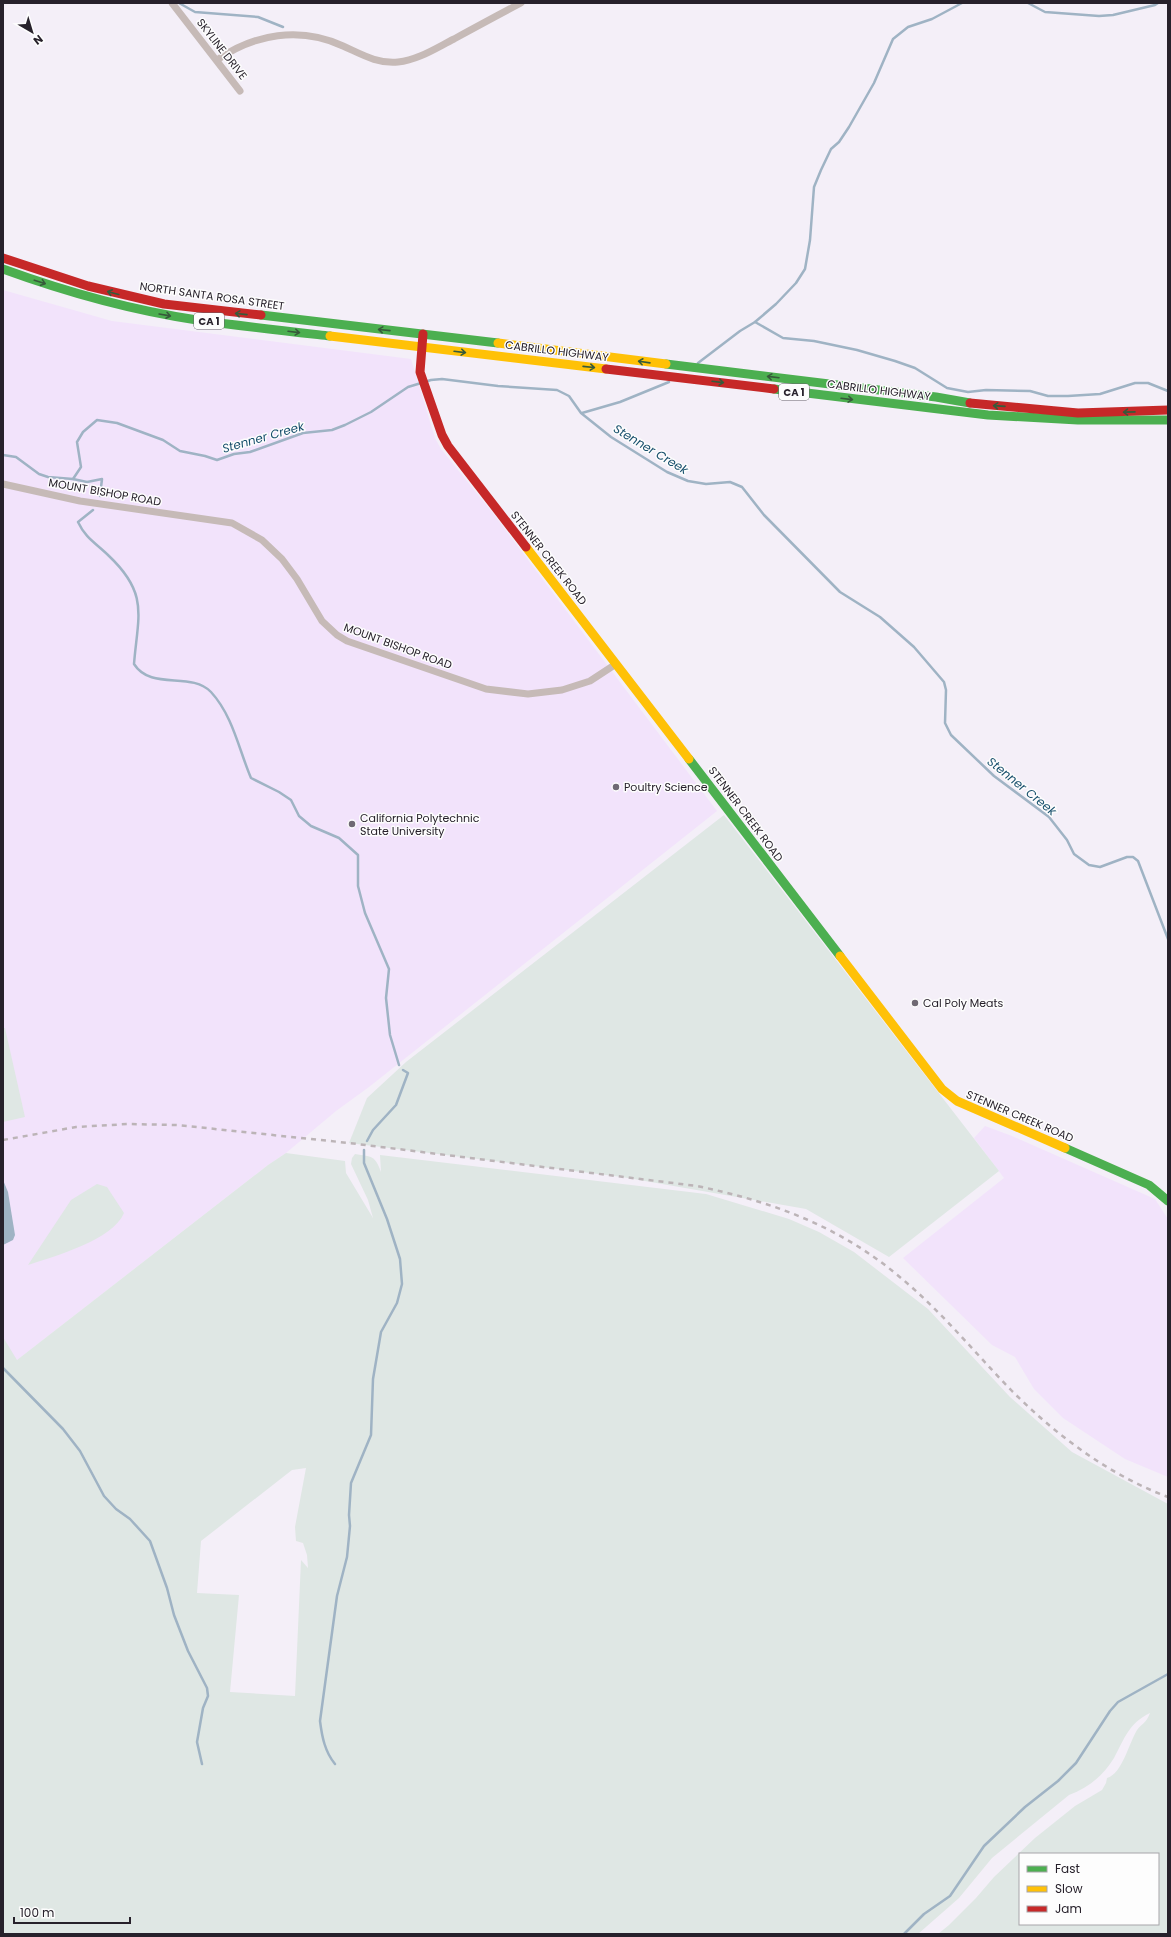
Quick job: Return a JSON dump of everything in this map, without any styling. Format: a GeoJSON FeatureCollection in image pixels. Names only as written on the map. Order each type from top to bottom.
{"type":"FeatureCollection","features":[{"type":"Feature","properties":{"kind":"main road","name":"NORTH SANTA ROSA STREET"},"geometry":{"type":"LineString","coordinates":[[3,258],[88,286],[156,302],[203,309],[423,334]]}},
{"type":"Feature","properties":{"kind":"main road","name":"CA 1"},"geometry":{"type":"LineString","coordinates":[[3,269],[64,290],[125,307],[163,314],[421,348]]}},
{"type":"Feature","properties":{"kind":"main road","name":"STENNER CREEK ROAD"},"geometry":{"type":"LineString","coordinates":[[423,334],[420,372],[442,435],[451,450],[942,1090],[956,1101],[1149,1184],[1168,1201]]}},
{"type":"Feature","properties":{"kind":"main road","name":"CABRILLO HIGHWAY"},"geometry":{"type":"LineString","coordinates":[[423,334],[859,387],[981,405],[1078,413],[1168,410]]}},
{"type":"Feature","properties":{"kind":"main road","name":"CABRILLO HIGHWAY"},"geometry":{"type":"LineString","coordinates":[[421,348],[988,415],[1042,420],[1110,422],[1168,420]]}},
{"type":"Feature","properties":{"kind":"street","name":"SKYLINE DRIVE"},"geometry":{"type":"LineString","coordinates":[[172,3],[240,90]]}},
{"type":"Feature","properties":{"kind":"street"},"geometry":{"type":"LineString","coordinates":[[217,60],[242,45],[255,40],[270,36],[299,34],[329,40],[376,60],[390,62],[404,61],[425,54],[521,3]]}},
{"type":"Feature","properties":{"kind":"street","name":"MOUNT BISHOP ROAD"},"geometry":{"type":"LineString","coordinates":[[3,484],[80,501],[232,523],[262,540],[282,559],[297,579],[322,621],[337,635],[347,641],[486,689],[528,694],[562,690],[590,681],[616,664]]}},
{"type":"Feature","properties":{"kind":"shaded area","name":"California Polytechnic State University"},"geometry":{"type":"Polygon","coordinates":[[[3,290],[112,321],[411,359],[435,438],[441,449],[492,512],[717,811],[369,1087],[336,1111],[286,1153],[268,1165],[3,1371],[3,290]]]}},
{"type":"Feature","properties":{"kind":"shaded area"},"geometry":{"type":"Polygon","coordinates":[[[724,815],[999,1171],[889,1257],[806,1209],[622,1177],[349,1143],[367,1098],[406,1062],[724,815]]]}},
{"type":"Feature","properties":{"kind":"shaded area"},"geometry":{"type":"Polygon","coordinates":[[[3,1028],[5,1028],[25,1117],[3,1122],[3,1028]]]}},
{"type":"Feature","properties":{"kind":"shaded area"},"geometry":{"type":"Polygon","coordinates":[[[985,1126],[1012,1136],[1155,1199],[1168,1219],[1168,1477],[1125,1459],[1063,1418],[1034,1389],[1015,1357],[992,1345],[903,1258],[1004,1178],[974,1138],[985,1126]]]}},
{"type":"Feature","properties":{"kind":"shaded area"},"geometry":{"type":"Polygon","coordinates":[[[286,1153],[345,1161],[346,1173],[373,1218],[368,1200],[351,1164],[352,1158],[355,1154],[375,1160],[381,1172],[380,1155],[706,1194],[789,1219],[819,1232],[854,1252],[928,1309],[1010,1397],[1072,1452],[1168,1504],[1168,1934],[938,1934],[949,1925],[976,1898],[994,1877],[1019,1853],[1019,1925],[1159,1925],[1159,1853],[1019,1853],[1035,1838],[1075,1806],[1102,1790],[1107,1778],[1117,1771],[1137,1730],[1150,1713],[1137,1722],[1128,1732],[1114,1758],[1100,1776],[1089,1785],[1069,1795],[992,1858],[959,1898],[918,1934],[3,1934],[3,1337],[17,1360],[268,1165],[286,1153]],[[306,1468],[292,1470],[201,1541],[197,1593],[239,1595],[230,1692],[295,1696],[301,1560],[308,1568],[307,1555],[303,1543],[296,1541],[295,1527],[306,1468]]]}},
{"type":"Feature","properties":{"kind":"shaded area"},"geometry":{"type":"Polygon","coordinates":[[[97,1184],[107,1187],[124,1213],[118,1223],[96,1239],[82,1246],[28,1265],[71,1200],[97,1184]]]}},
{"type":"Feature","properties":{"kind":"water"},"geometry":{"type":"Polygon","coordinates":[[[3,1180],[8,1192],[15,1235],[13,1240],[3,1245],[3,1180]]]}},
{"type":"Feature","properties":{"kind":"waterway"},"geometry":{"type":"LineString","coordinates":[[179,3],[195,12],[258,17],[283,27]]}},
{"type":"Feature","properties":{"kind":"waterway"},"geometry":{"type":"LineString","coordinates":[[698,363],[740,331],[755,322],[776,304],[796,283],[805,269],[810,240],[814,187],[831,149],[839,142],[849,127],[874,83],[893,39],[908,27],[932,19],[962,3]]}},
{"type":"Feature","properties":{"kind":"waterway"},"geometry":{"type":"LineString","coordinates":[[1028,3],[1045,12],[1099,16],[1113,15],[1158,3]]}},
{"type":"Feature","properties":{"kind":"waterway"},"geometry":{"type":"LineString","coordinates":[[755,322],[783,338],[814,341],[857,350],[895,361],[915,368],[947,388],[968,392],[986,390],[1030,391],[1048,396],[1068,396],[1100,394],[1135,383],[1148,383],[1168,391]]}},
{"type":"Feature","properties":{"kind":"waterway","name":"Stenner Creek"},"geometry":{"type":"LineString","coordinates":[[73,479],[81,467],[77,442],[83,432],[97,420],[117,423],[163,440],[180,451],[217,460],[234,454],[250,452],[303,433],[332,430],[371,412],[408,387],[431,380],[442,379],[498,386],[557,390],[569,396],[581,413],[611,437],[667,472],[688,481],[706,484],[730,482],[742,487],[764,515],[840,592],[880,617],[914,647],[944,682],[946,690],[945,723],[951,735],[994,776],[1049,817],[1067,840],[1074,854],[1089,865],[1100,867],[1127,857],[1133,857],[1138,861],[1168,939]]}},
{"type":"Feature","properties":{"kind":"waterway"},"geometry":{"type":"LineString","coordinates":[[582,413],[620,402],[669,382]]}},
{"type":"Feature","properties":{"kind":"waterway","name":"Stenner Creek"},"geometry":{"type":"LineString","coordinates":[[3,455],[16,457],[39,474],[48,477],[87,482],[102,479],[100,496]]}},
{"type":"Feature","properties":{"kind":"waterway"},"geometry":{"type":"LineString","coordinates":[[93,510],[78,522],[81,528],[88,537],[122,570],[136,594],[138,618],[134,664],[141,672],[150,677],[193,683],[203,686],[211,692],[219,701],[230,722],[251,778],[279,792],[291,800],[299,816],[311,826],[339,838],[358,855],[358,886],[365,913],[389,969],[386,998],[390,1035],[399,1065]]}},
{"type":"Feature","properties":{"kind":"waterway"},"geometry":{"type":"LineString","coordinates":[[367,1141],[373,1130],[396,1105],[408,1073],[403,1070]]}},
{"type":"Feature","properties":{"kind":"waterway"},"geometry":{"type":"LineString","coordinates":[[335,1764],[324,1744],[320,1721],[337,1596],[347,1557],[350,1526],[349,1515],[351,1483],[371,1435],[373,1379],[381,1332],[397,1303],[402,1284],[400,1259],[387,1219],[364,1163],[364,1150]]}},
{"type":"Feature","properties":{"kind":"waterway"},"geometry":{"type":"LineString","coordinates":[[3,1368],[63,1429],[80,1451],[104,1496],[116,1509],[130,1519],[150,1541],[167,1588],[174,1615],[188,1651],[207,1688],[208,1696],[203,1708],[197,1742],[202,1764]]}},
{"type":"Feature","properties":{"kind":"waterway"},"geometry":{"type":"LineString","coordinates":[[904,1934],[924,1914],[950,1896],[984,1846],[1025,1807],[1058,1781],[1076,1763],[1110,1711],[1118,1702],[1168,1674]]}},
{"type":"Feature","properties":{"kind":"railway"},"geometry":{"type":"LineString","coordinates":[[3,1140],[76,1127],[128,1124],[177,1125],[349,1143],[697,1186],[753,1200],[805,1219],[855,1244],[878,1260],[916,1291],[958,1333],[1012,1391],[1065,1438],[1104,1465],[1146,1488],[1168,1497]]}},
{"type":"Feature","properties":{"kind":"traffic: fast"},"geometry":{"type":"LineString","coordinates":[[3,269],[75,293],[123,306],[197,320],[330,336]]}},
{"type":"Feature","properties":{"kind":"traffic: fast"},"geometry":{"type":"LineString","coordinates":[[261,315],[498,343]]}},
{"type":"Feature","properties":{"kind":"traffic: fast"},"geometry":{"type":"LineString","coordinates":[[666,364],[936,397],[970,403]]}},
{"type":"Feature","properties":{"kind":"traffic: fast"},"geometry":{"type":"LineString","coordinates":[[774,389],[988,415],[1078,420],[1168,420]]}},
{"type":"Feature","properties":{"kind":"traffic: fast"},"geometry":{"type":"LineString","coordinates":[[689,759],[840,956]]}},
{"type":"Feature","properties":{"kind":"traffic: fast"},"geometry":{"type":"LineString","coordinates":[[1065,1148],[1149,1185],[1168,1201]]}},
{"type":"Feature","properties":{"kind":"traffic: slow"},"geometry":{"type":"LineString","coordinates":[[330,336],[606,369]]}},
{"type":"Feature","properties":{"kind":"traffic: slow"},"geometry":{"type":"LineString","coordinates":[[498,343],[666,364]]}},
{"type":"Feature","properties":{"kind":"traffic: slow"},"geometry":{"type":"LineString","coordinates":[[526,547],[689,759]]}},
{"type":"Feature","properties":{"kind":"traffic: slow"},"geometry":{"type":"LineString","coordinates":[[840,956],[942,1089],[957,1101],[1065,1148]]}},
{"type":"Feature","properties":{"kind":"traffic: jam"},"geometry":{"type":"LineString","coordinates":[[3,258],[88,286],[164,304],[261,315]]}},
{"type":"Feature","properties":{"kind":"traffic: jam"},"geometry":{"type":"LineString","coordinates":[[423,334],[420,372],[442,435],[448,446],[526,547]]}},
{"type":"Feature","properties":{"kind":"traffic: jam"},"geometry":{"type":"LineString","coordinates":[[606,369],[774,389]]}},
{"type":"Feature","properties":{"kind":"traffic: jam"},"geometry":{"type":"LineString","coordinates":[[970,403],[1078,413],[1168,410]]}},
{"type":"Feature","properties":{"kind":"place","name":"Poultry Science"},"geometry":{"type":"Point","coordinates":[616,787]}},
{"type":"Feature","properties":{"kind":"place","name":"California Polytechnic State University"},"geometry":{"type":"Point","coordinates":[352,824]}},
{"type":"Feature","properties":{"kind":"place","name":"Cal Poly Meats"},"geometry":{"type":"Point","coordinates":[915,1003]}}]}
